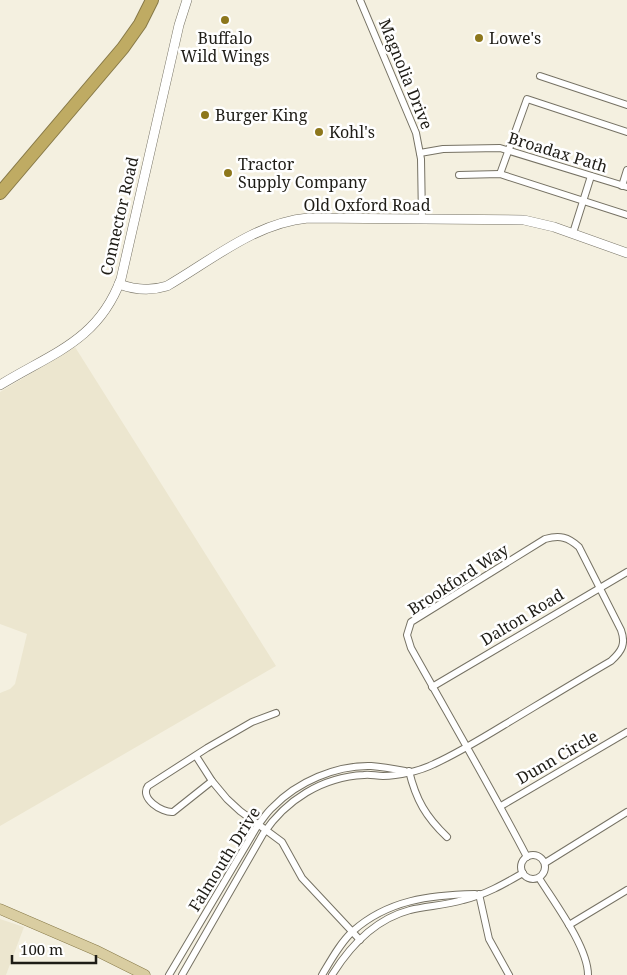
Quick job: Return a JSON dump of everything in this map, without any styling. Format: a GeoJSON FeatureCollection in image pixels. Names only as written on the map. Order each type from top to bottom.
{"type":"FeatureCollection","features":[{"type":"Feature","properties":{"kind":"highway"},"geometry":{"type":"LineString","coordinates":[[0,193],[123,48],[140,24],[152,0]]}},
{"type":"Feature","properties":{"kind":"main road"},"geometry":{"type":"LineString","coordinates":[[0,909],[79,942],[145,975]]}},
{"type":"Feature","properties":{"kind":"street","name":"Connector Road"},"geometry":{"type":"LineString","coordinates":[[0,385],[64,348],[92,327],[109,306],[119,284],[179,25],[187,0]]}},
{"type":"Feature","properties":{"kind":"street","name":"Magnolia Drive"},"geometry":{"type":"LineString","coordinates":[[360,0],[416,133],[420,153],[422,219]]}},
{"type":"Feature","properties":{"kind":"street"},"geometry":{"type":"LineString","coordinates":[[540,76],[627,105]]}},
{"type":"Feature","properties":{"kind":"street"},"geometry":{"type":"LineString","coordinates":[[500,174],[527,99],[627,132]]}},
{"type":"Feature","properties":{"kind":"street","name":"Broadax Path"},"geometry":{"type":"LineString","coordinates":[[420,153],[464,148],[508,149],[624,186]]}},
{"type":"Feature","properties":{"kind":"street"},"geometry":{"type":"LineString","coordinates":[[624,186],[627,170]]}},
{"type":"Feature","properties":{"kind":"street"},"geometry":{"type":"LineString","coordinates":[[459,175],[500,174],[627,215]]}},
{"type":"Feature","properties":{"kind":"street"},"geometry":{"type":"LineString","coordinates":[[573,233],[590,176]]}},
{"type":"Feature","properties":{"kind":"street","name":"Old Oxford Road"},"geometry":{"type":"LineString","coordinates":[[119,284],[140,289],[160,288],[188,274],[251,235],[292,220],[327,218],[524,220],[573,233],[627,253]]}},
{"type":"Feature","properties":{"kind":"street","name":"Brookford Way"},"geometry":{"type":"LineString","coordinates":[[527,857],[410,648],[407,635],[411,622],[545,539],[562,536],[579,547],[600,587]]}},
{"type":"Feature","properties":{"kind":"street","name":"Dalton Road"},"geometry":{"type":"LineString","coordinates":[[432,687],[627,572]]}},
{"type":"Feature","properties":{"kind":"street","name":"Falmouth Drive"},"geometry":{"type":"LineString","coordinates":[[182,975],[266,830],[286,806],[320,785],[353,776],[384,776],[433,765],[466,748],[611,661],[621,652],[625,641],[600,587]]}},
{"type":"Feature","properties":{"kind":"street"},"geometry":{"type":"LineString","coordinates":[[212,781],[173,812],[163,810],[153,803],[147,797],[145,790],[148,786],[252,722],[276,713]]}},
{"type":"Feature","properties":{"kind":"street","name":"Dunn Circle"},"geometry":{"type":"LineString","coordinates":[[500,806],[627,732]]}},
{"type":"Feature","properties":{"kind":"street"},"geometry":{"type":"LineString","coordinates":[[196,756],[212,781],[227,799],[282,842],[302,878],[360,940]]}},
{"type":"Feature","properties":{"kind":"street","name":"Falmouth Drive"},"geometry":{"type":"LineString","coordinates":[[169,975],[258,825],[273,807],[287,795],[330,772],[348,768],[370,766],[409,771]]}},
{"type":"Feature","properties":{"kind":"street"},"geometry":{"type":"LineString","coordinates":[[409,771],[412,786],[430,821],[447,837]]}},
{"type":"Feature","properties":{"kind":"street"},"geometry":{"type":"LineString","coordinates":[[544,863],[627,812]]}},
{"type":"Feature","properties":{"kind":"street"},"geometry":{"type":"LineString","coordinates":[[534,855],[540,857],[544,863],[545,871],[539,878],[527,878],[523,874],[521,866],[527,857],[534,855]]}},
{"type":"Feature","properties":{"kind":"street"},"geometry":{"type":"LineString","coordinates":[[332,975],[344,956],[382,922],[412,910],[453,903],[495,889],[523,874]]}},
{"type":"Feature","properties":{"kind":"street"},"geometry":{"type":"LineString","coordinates":[[539,878],[569,925],[583,953],[588,975]]}},
{"type":"Feature","properties":{"kind":"street"},"geometry":{"type":"LineString","coordinates":[[569,925],[627,890]]}},
{"type":"Feature","properties":{"kind":"street"},"geometry":{"type":"LineString","coordinates":[[322,975],[334,953],[352,932],[384,910],[410,900],[425,897],[479,894]]}},
{"type":"Feature","properties":{"kind":"street"},"geometry":{"type":"LineString","coordinates":[[479,894],[489,939],[509,975]]}},
{"type":"Feature","properties":{"kind":"street"},"geometry":{"type":"LineString","coordinates":[[410,900],[412,910]]}},
{"type":"Feature","properties":{"kind":"shaded area"},"geometry":{"type":"Polygon","coordinates":[[[75,347],[276,666],[0,826],[0,693],[10,689],[15,684],[27,634],[0,624],[0,392],[75,347]]]}},
{"type":"Feature","properties":{"kind":"shaded area"},"geometry":{"type":"Polygon","coordinates":[[[0,919],[24,927],[6,975],[0,975],[0,919]]]}},
{"type":"Feature","properties":{"kind":"place","name":"Buffalo Wild Wings"},"geometry":{"type":"Point","coordinates":[225,20]}},
{"type":"Feature","properties":{"kind":"place","name":"Lowe's"},"geometry":{"type":"Point","coordinates":[479,38]}},
{"type":"Feature","properties":{"kind":"place","name":"Burger King"},"geometry":{"type":"Point","coordinates":[205,115]}},
{"type":"Feature","properties":{"kind":"place","name":"Kohl's"},"geometry":{"type":"Point","coordinates":[319,132]}},
{"type":"Feature","properties":{"kind":"place","name":"Tractor Supply Company"},"geometry":{"type":"Point","coordinates":[228,173]}}]}
